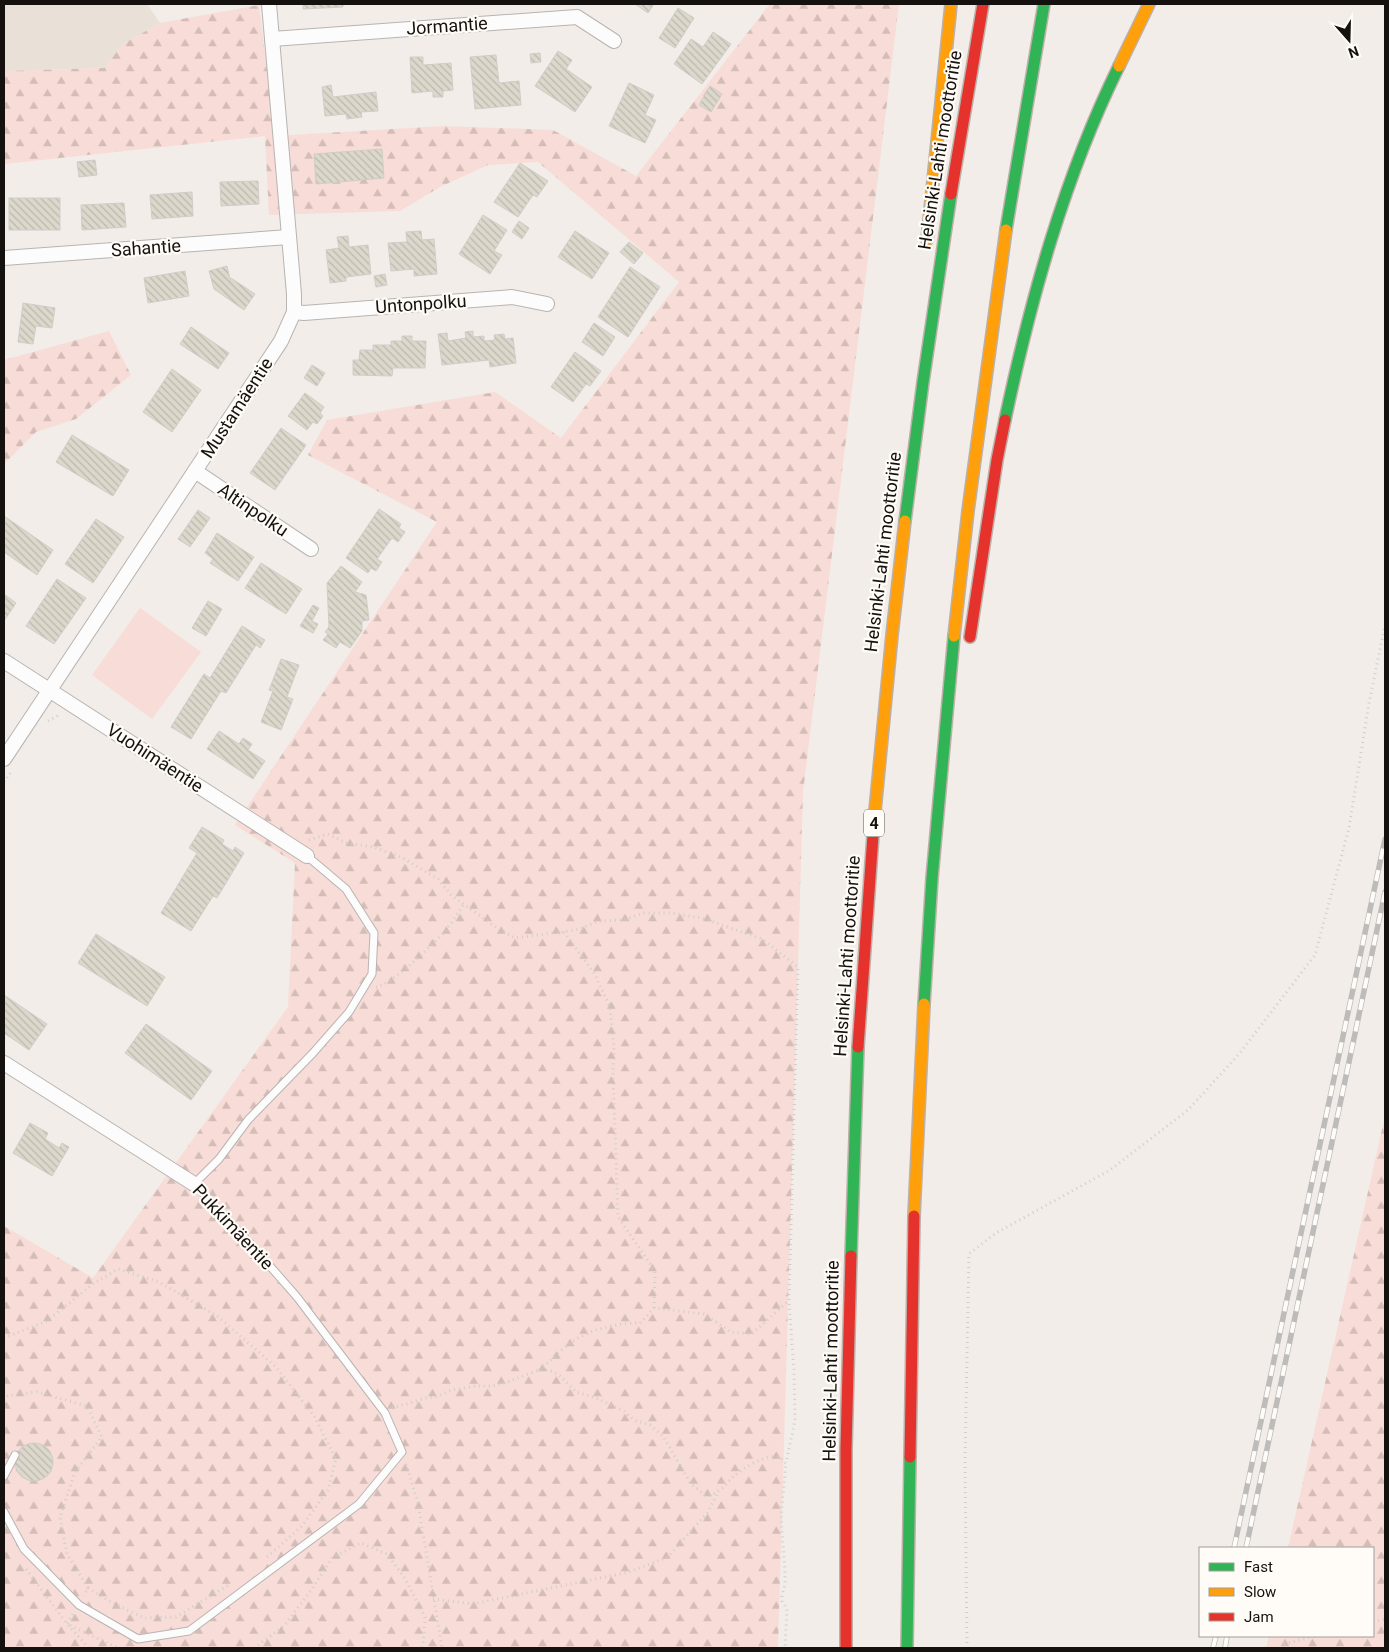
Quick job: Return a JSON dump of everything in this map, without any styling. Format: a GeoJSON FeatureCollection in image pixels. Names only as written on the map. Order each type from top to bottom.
{"type":"FeatureCollection","features":[{"type":"Feature","properties":{"kind":"highway"},"geometry":{"type":"LineString","coordinates":[[925,255],[951,4]]}},
{"type":"Feature","properties":{"kind":"highway","name":"Helsinki-Lahti moottoritie"},"geometry":{"type":"LineString","coordinates":[[846,1648],[846,1445],[860,1020],[877,777],[905,508],[943,238],[982,4]]}},
{"type":"Feature","properties":{"kind":"highway"},"geometry":{"type":"LineString","coordinates":[[907,1648],[916,1163],[933,868],[948,695],[968,511],[1005,236],[1044,4]]}},
{"type":"Feature","properties":{"kind":"highway"},"geometry":{"type":"LineString","coordinates":[[948,695],[972,634],[997,460],[1017,365],[1038,280],[1069,185],[1104,96],[1149,4]]}},
{"type":"Feature","properties":{"kind":"highway"},"geometry":{"type":"LineString","coordinates":[[905,508],[919,333]]}},
{"type":"Feature","properties":{"kind":"street","name":"Mustamäentie"},"geometry":{"type":"LineString","coordinates":[[4,759],[281,341],[294,312],[269,4]]}},
{"type":"Feature","properties":{"kind":"street","name":"Jormantie"},"geometry":{"type":"LineString","coordinates":[[272,39],[577,17],[614,41]]}},
{"type":"Feature","properties":{"kind":"street","name":"Sahantie"},"geometry":{"type":"LineString","coordinates":[[4,258],[289,238]]}},
{"type":"Feature","properties":{"kind":"street","name":"Untonpolku"},"geometry":{"type":"LineString","coordinates":[[294,312],[512,297],[547,304]]}},
{"type":"Feature","properties":{"kind":"street","name":"Altinpolku"},"geometry":{"type":"LineString","coordinates":[[195,471],[311,549]]}},
{"type":"Feature","properties":{"kind":"street","name":"Vuohimäentie"},"geometry":{"type":"LineString","coordinates":[[4,661],[303,852]]}},
{"type":"Feature","properties":{"kind":"street","name":"Pukkimäentie"},"geometry":{"type":"LineString","coordinates":[[4,1064],[194,1184]]}},
{"type":"Feature","properties":{"kind":"lane"},"geometry":{"type":"LineString","coordinates":[[194,1184],[219,1159],[248,1120],[349,1012],[372,974],[374,933],[346,889],[303,852]]}},
{"type":"Feature","properties":{"kind":"lane","name":"Pukkimäentie"},"geometry":{"type":"LineString","coordinates":[[194,1184],[248,1241],[297,1297],[383,1410],[402,1452]]}},
{"type":"Feature","properties":{"kind":"lane"},"geometry":{"type":"LineString","coordinates":[[4,1512],[24,1549],[79,1605],[138,1640],[189,1631],[359,1504],[402,1452]]}},
{"type":"Feature","properties":{"kind":"lane"},"geometry":{"type":"LineString","coordinates":[[4,1476],[15,1455]]}},
{"type":"Feature","properties":{"kind":"path"},"geometry":{"type":"LineString","coordinates":[[967,1648],[965,1460],[969,1254],[996,1233],[1110,1170],[1188,1110],[1239,1054],[1315,955],[1349,828],[1369,703],[1385,625]]}},
{"type":"Feature","properties":{"kind":"path"},"geometry":{"type":"LineString","coordinates":[[303,852],[304,842],[328,834],[346,843],[374,847],[403,858],[438,879],[451,895],[514,938],[576,930],[599,921],[622,920],[644,913],[671,913],[702,918],[762,939],[798,967],[788,1300],[794,1372],[795,1420],[786,1464],[781,1516],[785,1573],[782,1601],[787,1609],[785,1648]]}},
{"type":"Feature","properties":{"kind":"path"},"geometry":{"type":"LineString","coordinates":[[364,988],[380,986],[400,974],[445,931],[464,904]]}},
{"type":"Feature","properties":{"kind":"path"},"geometry":{"type":"LineString","coordinates":[[383,1410],[464,1388],[505,1383],[539,1370],[569,1344],[586,1333],[622,1322],[640,1322],[654,1308],[655,1271],[618,1218],[613,1075],[614,1047],[610,1007],[594,973],[564,932]]}},
{"type":"Feature","properties":{"kind":"path"},"geometry":{"type":"LineString","coordinates":[[4,1338],[47,1321],[93,1284],[118,1269],[159,1282],[217,1316],[269,1360],[314,1416],[336,1459],[328,1490],[302,1526],[263,1561]]}},
{"type":"Feature","properties":{"kind":"path"},"geometry":{"type":"LineString","coordinates":[[654,1308],[704,1314],[731,1332],[752,1334],[788,1300]]}},
{"type":"Feature","properties":{"kind":"path"},"geometry":{"type":"LineString","coordinates":[[539,1370],[550,1370],[559,1375],[576,1392],[596,1398],[624,1411],[634,1420],[650,1425],[663,1436],[691,1484],[706,1496],[713,1496],[736,1474],[762,1459],[771,1456],[779,1458],[786,1464]]}},
{"type":"Feature","properties":{"kind":"path"},"geometry":{"type":"LineString","coordinates":[[4,1400],[6,1396],[37,1392],[86,1406],[102,1437],[76,1472],[60,1517],[67,1554],[88,1588],[144,1618],[176,1617],[235,1582]]}},
{"type":"Feature","properties":{"kind":"path"},"geometry":{"type":"LineString","coordinates":[[402,1452],[418,1503],[442,1648]]}},
{"type":"Feature","properties":{"kind":"path"},"geometry":{"type":"LineString","coordinates":[[434,1599],[473,1604],[629,1572],[668,1557],[708,1512],[719,1491]]}},
{"type":"Feature","properties":{"kind":"path"},"geometry":{"type":"LineString","coordinates":[[254,1648],[284,1626],[332,1558],[361,1543],[387,1554],[404,1577],[425,1617],[422,1648]]}},
{"type":"Feature","properties":{"kind":"path"},"geometry":{"type":"LineString","coordinates":[[21,1562],[67,1624],[89,1648]]}},
{"type":"Feature","properties":{"kind":"path"},"geometry":{"type":"LineString","coordinates":[[67,1624],[88,1588]]}},
{"type":"Feature","properties":{"kind":"path"},"geometry":{"type":"LineString","coordinates":[[67,1624],[118,1648]]}},
{"type":"Feature","properties":{"kind":"path"},"geometry":{"type":"LineString","coordinates":[[1284,1644],[1311,1637]]}},
{"type":"Feature","properties":{"kind":"shaded area"},"geometry":{"type":"Polygon","coordinates":[[[4,4],[147,4],[160,23],[123,44],[104,68],[4,71],[4,4]]]}},
{"type":"Feature","properties":{"kind":"green space"},"geometry":{"type":"Polygon","coordinates":[[[766,4],[899,4],[803,792],[778,1648],[4,1648],[4,1226],[93,1278],[288,1007],[295,863],[235,825],[437,522],[308,455],[327,420],[495,392],[561,438],[679,282],[538,162],[488,165],[440,187],[400,211],[269,215],[265,136],[4,164],[4,71],[104,68],[123,44],[160,23],[259,5],[275,136],[443,126],[553,130],[636,176],[769,5],[766,4]]]}},
{"type":"Feature","properties":{"kind":"green space"},"geometry":{"type":"Polygon","coordinates":[[[109,331],[131,375],[76,419],[36,432],[4,464],[4,360],[109,331]]]}},
{"type":"Feature","properties":{"kind":"green space"},"geometry":{"type":"Polygon","coordinates":[[[140,608],[201,652],[152,719],[92,675],[140,608]]]}},
{"type":"Feature","properties":{"kind":"green space"},"geometry":{"type":"Polygon","coordinates":[[[1385,1116],[1385,1648],[1266,1648],[1269,1637],[1374,1637],[1374,1547],[1288,1547],[1385,1116]]]}},
{"type":"Feature","properties":{"kind":"building"},"geometry":{"type":"Polygon","coordinates":[[[303,4],[343,4],[343,7],[303,9],[303,4]]]}},
{"type":"Feature","properties":{"kind":"building"},"geometry":{"type":"Polygon","coordinates":[[[635,4],[654,4],[648,13],[635,4]]]}},
{"type":"Feature","properties":{"kind":"building"},"geometry":{"type":"Polygon","coordinates":[[[678,8],[694,18],[675,48],[659,38],[678,8]]]}},
{"type":"Feature","properties":{"kind":"building"},"geometry":{"type":"Polygon","coordinates":[[[713,32],[731,44],[702,84],[674,64],[691,39],[703,47],[713,32]]]}},
{"type":"Feature","properties":{"kind":"building"},"geometry":{"type":"Polygon","coordinates":[[[558,51],[572,60],[566,69],[592,87],[575,112],[535,86],[558,51]]]}},
{"type":"Feature","properties":{"kind":"building"},"geometry":{"type":"Polygon","coordinates":[[[540,53],[541,62],[531,63],[530,54],[540,53]]]}},
{"type":"Feature","properties":{"kind":"building"},"geometry":{"type":"Polygon","coordinates":[[[496,55],[499,83],[519,81],[521,105],[475,109],[470,57],[496,55]]]}},
{"type":"Feature","properties":{"kind":"building"},"geometry":{"type":"Polygon","coordinates":[[[410,57],[423,57],[423,65],[451,63],[453,90],[443,91],[443,97],[433,97],[433,91],[412,93],[410,57]]]}},
{"type":"Feature","properties":{"kind":"building"},"geometry":{"type":"Polygon","coordinates":[[[629,83],[654,95],[645,115],[656,120],[645,143],[609,126],[629,83]]]}},
{"type":"Feature","properties":{"kind":"building"},"geometry":{"type":"Polygon","coordinates":[[[331,85],[333,97],[376,92],[378,111],[361,112],[362,117],[347,119],[346,114],[325,116],[322,87],[331,85]]]}},
{"type":"Feature","properties":{"kind":"building"},"geometry":{"type":"Polygon","coordinates":[[[710,86],[722,94],[711,112],[699,105],[710,86]]]}},
{"type":"Feature","properties":{"kind":"building"},"geometry":{"type":"Polygon","coordinates":[[[382,149],[384,178],[316,184],[314,154],[382,149]]]}},
{"type":"Feature","properties":{"kind":"building"},"geometry":{"type":"Polygon","coordinates":[[[95,160],[97,175],[79,177],[77,162],[95,160]]]}},
{"type":"Feature","properties":{"kind":"building"},"geometry":{"type":"Polygon","coordinates":[[[520,163],[548,181],[537,197],[533,195],[518,217],[494,202],[520,163]]]}},
{"type":"Feature","properties":{"kind":"building"},"geometry":{"type":"Polygon","coordinates":[[[258,181],[259,204],[221,206],[220,182],[258,181]]]}},
{"type":"Feature","properties":{"kind":"building"},"geometry":{"type":"Polygon","coordinates":[[[192,192],[193,216],[152,219],[150,195],[192,192]]]}},
{"type":"Feature","properties":{"kind":"building"},"geometry":{"type":"Polygon","coordinates":[[[9,198],[60,198],[60,230],[9,230],[9,198]]]}},
{"type":"Feature","properties":{"kind":"building"},"geometry":{"type":"Polygon","coordinates":[[[124,203],[126,227],[82,230],[81,205],[124,203]]]}},
{"type":"Feature","properties":{"kind":"building"},"geometry":{"type":"Polygon","coordinates":[[[483,215],[507,230],[494,251],[502,255],[490,274],[459,254],[483,215]]]}},
{"type":"Feature","properties":{"kind":"building"},"geometry":{"type":"Polygon","coordinates":[[[519,221],[529,228],[522,239],[512,232],[519,221]]]}},
{"type":"Feature","properties":{"kind":"building"},"geometry":{"type":"Polygon","coordinates":[[[421,231],[422,240],[434,239],[437,274],[414,276],[414,269],[391,271],[388,243],[407,242],[406,232],[421,231]]]}},
{"type":"Feature","properties":{"kind":"building"},"geometry":{"type":"Polygon","coordinates":[[[575,231],[609,253],[592,279],[558,257],[575,231]]]}},
{"type":"Feature","properties":{"kind":"building"},"geometry":{"type":"Polygon","coordinates":[[[348,236],[349,247],[368,245],[371,274],[346,277],[346,281],[330,283],[326,250],[339,248],[337,237],[348,236]]]}},
{"type":"Feature","properties":{"kind":"building"},"geometry":{"type":"Polygon","coordinates":[[[629,242],[643,253],[634,264],[620,252],[629,242]]]}},
{"type":"Feature","properties":{"kind":"building"},"geometry":{"type":"Polygon","coordinates":[[[227,266],[230,279],[255,294],[244,310],[214,289],[209,271],[227,266]]]}},
{"type":"Feature","properties":{"kind":"building"},"geometry":{"type":"Polygon","coordinates":[[[630,267],[660,287],[628,337],[598,317],[630,267]]]}},
{"type":"Feature","properties":{"kind":"building"},"geometry":{"type":"Polygon","coordinates":[[[185,271],[189,296],[148,303],[144,278],[185,271]]]}},
{"type":"Feature","properties":{"kind":"building"},"geometry":{"type":"Polygon","coordinates":[[[385,274],[387,285],[376,287],[374,276],[385,274]]]}},
{"type":"Feature","properties":{"kind":"building"},"geometry":{"type":"Polygon","coordinates":[[[23,303],[55,308],[52,328],[36,326],[33,344],[18,342],[23,303]]]}},
{"type":"Feature","properties":{"kind":"building"},"geometry":{"type":"Polygon","coordinates":[[[594,323],[615,337],[603,356],[582,342],[594,323]]]}},
{"type":"Feature","properties":{"kind":"building"},"geometry":{"type":"Polygon","coordinates":[[[191,327],[229,353],[218,369],[180,344],[191,327]]]}},
{"type":"Feature","properties":{"kind":"building"},"geometry":{"type":"Polygon","coordinates":[[[473,331],[473,337],[484,336],[484,341],[495,340],[494,335],[504,334],[505,339],[513,338],[516,363],[490,367],[489,360],[442,365],[438,334],[447,333],[448,341],[466,338],[465,332],[473,331]]]}},
{"type":"Feature","properties":{"kind":"building"},"geometry":{"type":"Polygon","coordinates":[[[402,336],[412,336],[412,341],[426,341],[425,368],[393,368],[392,376],[353,375],[353,360],[359,360],[360,350],[373,350],[373,345],[391,345],[391,341],[402,341],[402,336]]]}},
{"type":"Feature","properties":{"kind":"building"},"geometry":{"type":"Polygon","coordinates":[[[575,352],[601,371],[590,386],[586,384],[573,402],[551,387],[575,352]]]}},
{"type":"Feature","properties":{"kind":"building"},"geometry":{"type":"Polygon","coordinates":[[[312,365],[325,373],[317,386],[304,378],[312,365]]]}},
{"type":"Feature","properties":{"kind":"building"},"geometry":{"type":"Polygon","coordinates":[[[172,369],[201,390],[172,432],[143,412],[172,369]]]}},
{"type":"Feature","properties":{"kind":"building"},"geometry":{"type":"Polygon","coordinates":[[[305,393],[324,407],[320,413],[323,416],[317,424],[313,422],[307,430],[288,416],[305,393]]]}},
{"type":"Feature","properties":{"kind":"building"},"geometry":{"type":"Polygon","coordinates":[[[281,428],[306,445],[275,490],[250,473],[281,428]]]}},
{"type":"Feature","properties":{"kind":"building"},"geometry":{"type":"Polygon","coordinates":[[[72,435],[129,470],[113,496],[56,462],[72,435]]]}},
{"type":"Feature","properties":{"kind":"building"},"geometry":{"type":"Polygon","coordinates":[[[379,509],[401,524],[399,528],[405,532],[398,542],[392,538],[377,559],[382,562],[376,571],[371,568],[368,573],[346,558],[379,509]]]}},
{"type":"Feature","properties":{"kind":"building"},"geometry":{"type":"Polygon","coordinates":[[[198,510],[210,518],[190,547],[178,539],[198,510]]]}},
{"type":"Feature","properties":{"kind":"building"},"geometry":{"type":"Polygon","coordinates":[[[4,516],[53,550],[37,575],[4,552],[4,516]]]}},
{"type":"Feature","properties":{"kind":"building"},"geometry":{"type":"Polygon","coordinates":[[[96,519],[124,537],[93,583],[65,564],[96,519]]]}},
{"type":"Feature","properties":{"kind":"building"},"geometry":{"type":"Polygon","coordinates":[[[217,533],[254,557],[238,581],[210,563],[213,559],[205,553],[217,533]]]}},
{"type":"Feature","properties":{"kind":"building"},"geometry":{"type":"Polygon","coordinates":[[[261,563],[302,589],[286,614],[245,588],[261,563]]]}},
{"type":"Feature","properties":{"kind":"building"},"geometry":{"type":"Polygon","coordinates":[[[341,566],[362,582],[355,592],[366,595],[369,620],[362,621],[362,631],[350,648],[340,642],[336,648],[323,640],[328,634],[325,632],[329,627],[327,583],[341,566]]]}},
{"type":"Feature","properties":{"kind":"building"},"geometry":{"type":"Polygon","coordinates":[[[57,579],[86,598],[54,644],[26,626],[57,579]]]}},
{"type":"Feature","properties":{"kind":"building"},"geometry":{"type":"Polygon","coordinates":[[[4,594],[16,603],[4,621],[4,594]]]}},
{"type":"Feature","properties":{"kind":"building"},"geometry":{"type":"Polygon","coordinates":[[[208,601],[222,609],[206,636],[192,628],[208,601]]]}},
{"type":"Feature","properties":{"kind":"building"},"geometry":{"type":"Polygon","coordinates":[[[313,605],[319,608],[312,621],[318,624],[313,633],[300,626],[313,605]]]}},
{"type":"Feature","properties":{"kind":"building"},"geometry":{"type":"Polygon","coordinates":[[[242,626],[265,640],[260,648],[256,645],[226,693],[221,691],[191,739],[171,727],[204,674],[210,678],[242,626]]]}},
{"type":"Feature","properties":{"kind":"building"},"geometry":{"type":"Polygon","coordinates":[[[281,659],[299,665],[287,697],[293,699],[281,730],[261,722],[273,691],[269,690],[281,659]]]}},
{"type":"Feature","properties":{"kind":"building"},"geometry":{"type":"Polygon","coordinates":[[[219,731],[239,744],[243,738],[252,744],[248,750],[265,761],[253,779],[207,749],[219,731]]]}},
{"type":"Feature","properties":{"kind":"building"},"geometry":{"type":"Polygon","coordinates":[[[202,827],[224,840],[222,844],[233,851],[235,847],[244,853],[217,898],[213,896],[191,931],[161,913],[197,853],[189,848],[202,827]]]}},
{"type":"Feature","properties":{"kind":"building"},"geometry":{"type":"Polygon","coordinates":[[[96,934],[165,977],[147,1006],[78,963],[96,934]]]}},
{"type":"Feature","properties":{"kind":"building"},"geometry":{"type":"Polygon","coordinates":[[[4,995],[47,1024],[29,1050],[4,1033],[4,995]]]}},
{"type":"Feature","properties":{"kind":"building"},"geometry":{"type":"Polygon","coordinates":[[[146,1024],[212,1071],[191,1100],[125,1053],[146,1024]]]}},
{"type":"Feature","properties":{"kind":"building"},"geometry":{"type":"Polygon","coordinates":[[[30,1123],[48,1133],[45,1139],[59,1148],[62,1143],[69,1147],[52,1176],[13,1153],[30,1123]]]}},
{"type":"Feature","properties":{"kind":"building"},"geometry":{"type":"Polygon","coordinates":[[[34,1443],[48,1448],[53,1462],[48,1476],[34,1481],[20,1476],[15,1462],[20,1448],[34,1443]]]}},
{"type":"Feature","properties":{"kind":"railway"},"geometry":{"type":"LineString","coordinates":[[1234,1547],[1385,839]]}},
{"type":"Feature","properties":{"kind":"railway"},"geometry":{"type":"LineString","coordinates":[[1246,1547],[1385,892]]}},
{"type":"Feature","properties":{"kind":"railway"},"geometry":{"type":"LineString","coordinates":[[1213,1648],[1216,1637]]}},
{"type":"Feature","properties":{"kind":"railway"},"geometry":{"type":"LineString","coordinates":[[1225,1648],[1227,1637]]}},
{"type":"Feature","properties":{"kind":"traffic: fast"},"geometry":{"type":"LineString","coordinates":[[1006,230],[1044,4]]}},
{"type":"Feature","properties":{"kind":"traffic: fast"},"geometry":{"type":"LineString","coordinates":[[1005,420],[1026,329],[1051,239],[1082,151],[1099,108],[1119,66]]}},
{"type":"Feature","properties":{"kind":"traffic: fast"},"geometry":{"type":"LineString","coordinates":[[905,521],[923,382],[951,194]]}},
{"type":"Feature","properties":{"kind":"traffic: fast"},"geometry":{"type":"LineString","coordinates":[[924,1004],[932,878],[954,636]]}},
{"type":"Feature","properties":{"kind":"traffic: fast"},"geometry":{"type":"LineString","coordinates":[[851,1256],[858,1047]]}},
{"type":"Feature","properties":{"kind":"traffic: fast"},"geometry":{"type":"LineString","coordinates":[[907,1648],[910,1457]]}},
{"type":"Feature","properties":{"kind":"traffic: slow"},"geometry":{"type":"LineString","coordinates":[[927,240],[951,4]]}},
{"type":"Feature","properties":{"kind":"traffic: slow"},"geometry":{"type":"LineString","coordinates":[[1119,66],[1149,4]]}},
{"type":"Feature","properties":{"kind":"traffic: slow"},"geometry":{"type":"LineString","coordinates":[[954,636],[968,511],[1006,230]]}},
{"type":"Feature","properties":{"kind":"traffic: slow"},"geometry":{"type":"LineString","coordinates":[[874,821],[905,521]]}},
{"type":"Feature","properties":{"kind":"traffic: slow"},"geometry":{"type":"LineString","coordinates":[[914,1216],[924,1004]]}},
{"type":"Feature","properties":{"kind":"traffic: jam"},"geometry":{"type":"LineString","coordinates":[[951,194],[983,4]]}},
{"type":"Feature","properties":{"kind":"traffic: jam"},"geometry":{"type":"LineString","coordinates":[[970,637],[997,460],[1005,420]]}},
{"type":"Feature","properties":{"kind":"traffic: jam"},"geometry":{"type":"LineString","coordinates":[[858,1047],[874,821]]}},
{"type":"Feature","properties":{"kind":"traffic: jam"},"geometry":{"type":"LineString","coordinates":[[910,1457],[914,1216]]}},
{"type":"Feature","properties":{"kind":"traffic: jam"},"geometry":{"type":"LineString","coordinates":[[846,1648],[846,1449],[851,1256]]}}]}
